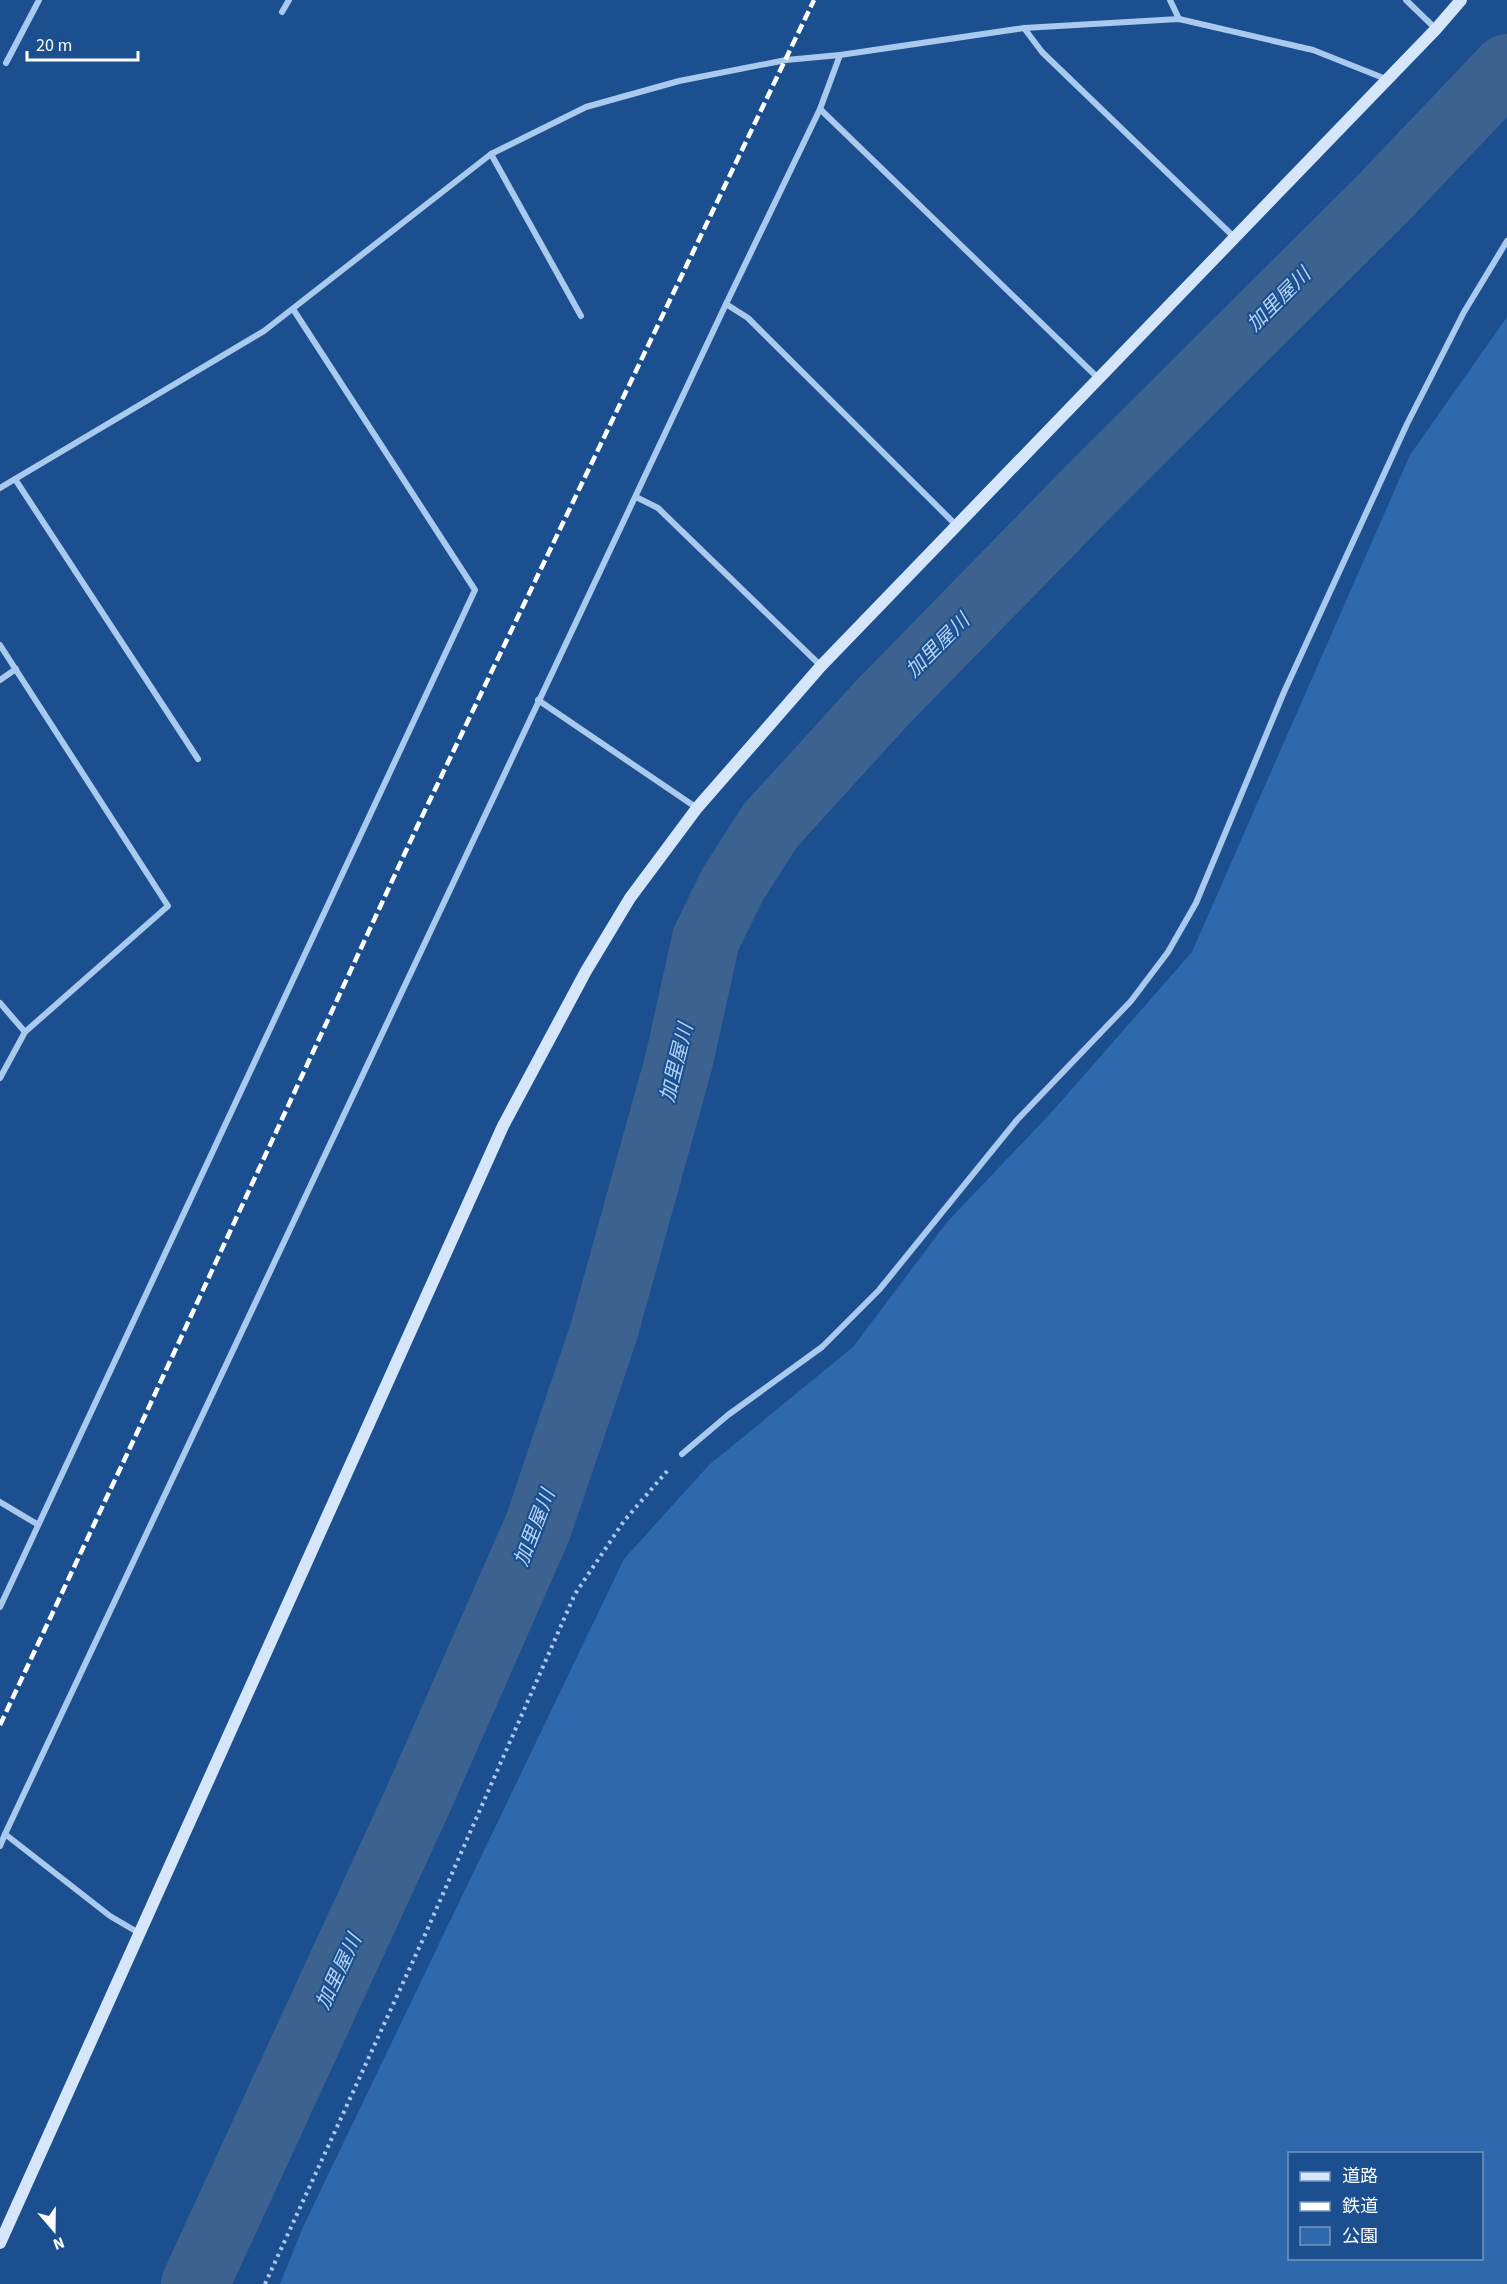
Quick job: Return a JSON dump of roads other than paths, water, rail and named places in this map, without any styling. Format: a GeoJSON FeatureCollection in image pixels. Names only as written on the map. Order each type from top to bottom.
{"type":"FeatureCollection","features":[{"type":"Feature","properties":{"kind":"street"},"geometry":{"type":"LineString","coordinates":[[6,63],[39,0]]}},
{"type":"Feature","properties":{"kind":"street"},"geometry":{"type":"LineString","coordinates":[[282,12],[289,0]]}},
{"type":"Feature","properties":{"kind":"street"},"geometry":{"type":"LineString","coordinates":[[1170,0],[1179,19]]}},
{"type":"Feature","properties":{"kind":"street"},"geometry":{"type":"LineString","coordinates":[[1406,0],[1436,29]]}},
{"type":"Feature","properties":{"kind":"street"},"geometry":{"type":"LineString","coordinates":[[0,2242],[502,1126],[591,961],[630,898],[697,808],[821,666],[1436,29],[1461,0]]}},
{"type":"Feature","properties":{"kind":"street"},"geometry":{"type":"LineString","coordinates":[[0,488],[264,331],[491,154],[586,107],[679,81],[786,60],[840,55],[1024,28],[1179,19],[1313,50],[1386,79]]}},
{"type":"Feature","properties":{"kind":"street"},"geometry":{"type":"LineString","coordinates":[[1024,28],[1042,52],[1234,237]]}},
{"type":"Feature","properties":{"kind":"street"},"geometry":{"type":"LineString","coordinates":[[0,1846],[538,700],[820,109],[840,55]]}},
{"type":"Feature","properties":{"kind":"street"},"geometry":{"type":"LineString","coordinates":[[820,109],[1098,378]]}},
{"type":"Feature","properties":{"kind":"street"},"geometry":{"type":"LineString","coordinates":[[491,154],[580,316]]}},
{"type":"Feature","properties":{"kind":"street"},"geometry":{"type":"LineString","coordinates":[[682,1454],[729,1415],[822,1347],[879,1290],[1017,1120],[1131,1001],[1168,952],[1196,903],[1284,692],[1407,424],[1464,312],[1507,241]]}},
{"type":"Feature","properties":{"kind":"street"},"geometry":{"type":"LineString","coordinates":[[726,304],[748,318],[956,525]]}},
{"type":"Feature","properties":{"kind":"street"},"geometry":{"type":"LineString","coordinates":[[0,1607],[475,590],[293,309]]}},
{"type":"Feature","properties":{"kind":"street"},"geometry":{"type":"LineString","coordinates":[[15,479],[198,759]]}},
{"type":"Feature","properties":{"kind":"street"},"geometry":{"type":"LineString","coordinates":[[636,497],[658,508],[821,666]]}},
{"type":"Feature","properties":{"kind":"street"},"geometry":{"type":"LineString","coordinates":[[0,645],[168,906],[26,1032],[0,1078]]}},
{"type":"Feature","properties":{"kind":"street"},"geometry":{"type":"LineString","coordinates":[[0,680],[16,669]]}},
{"type":"Feature","properties":{"kind":"street"},"geometry":{"type":"LineString","coordinates":[[538,700],[697,808]]}},
{"type":"Feature","properties":{"kind":"street"},"geometry":{"type":"LineString","coordinates":[[0,1003],[26,1032]]}},
{"type":"Feature","properties":{"kind":"street"},"geometry":{"type":"LineString","coordinates":[[0,1502],[37,1524]]}},
{"type":"Feature","properties":{"kind":"street"},"geometry":{"type":"LineString","coordinates":[[6,1834],[110,1916],[139,1933]]}},
{"type":"Feature","properties":{"kind":"waterway","name":"加里屋川"},"geometry":{"type":"LineString","coordinates":[[195,2284],[418,1800],[538,1527],[604,1331],[679,1061],[706,939],[733,884],[770,826],[882,703],[1088,492],[1386,195],[1507,68]]}},
{"type":"Feature","properties":{"kind":"railway"},"geometry":{"type":"LineString","coordinates":[[0,1725],[417,827],[814,0]]}}]}
